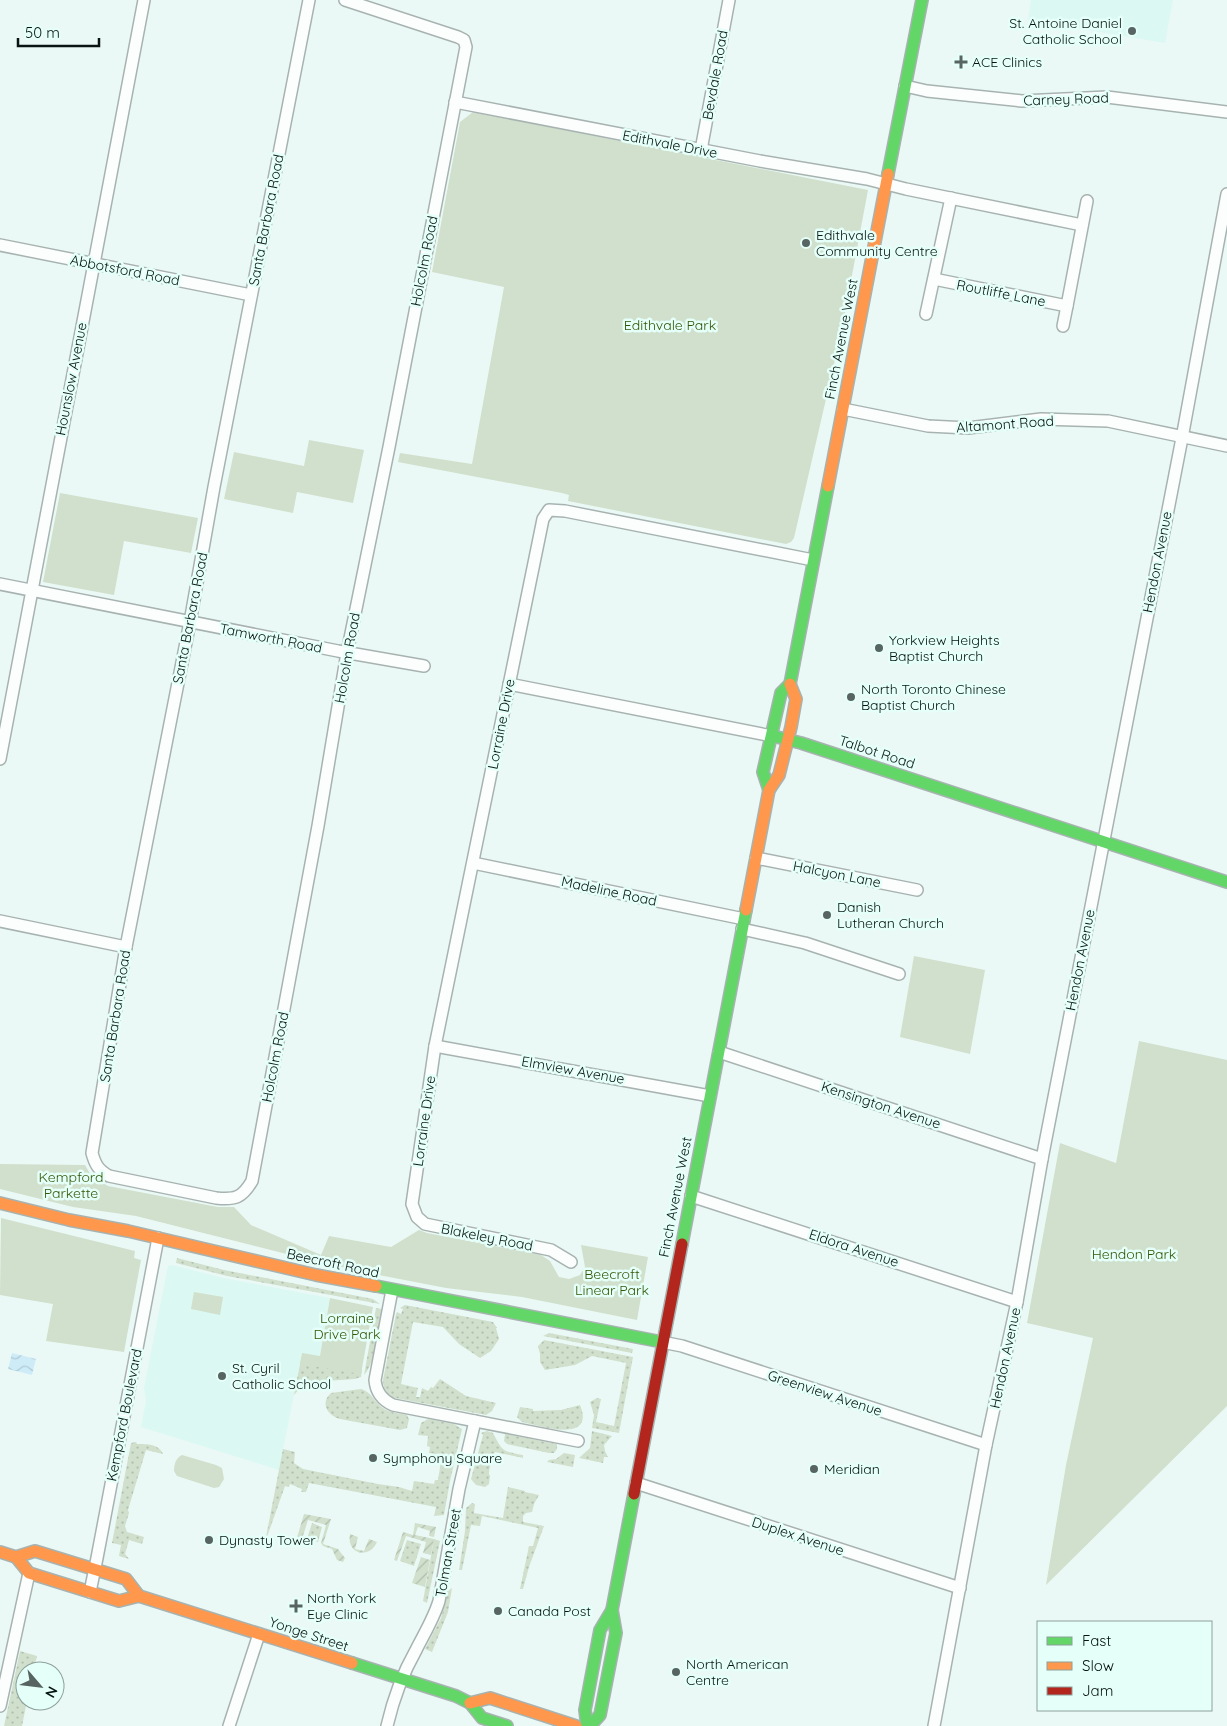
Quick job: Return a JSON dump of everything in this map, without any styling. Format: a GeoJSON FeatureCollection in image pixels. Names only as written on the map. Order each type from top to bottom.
{"type":"FeatureCollection","features":[{"type":"Feature","properties":{"kind":"main road","name":"Finch Avenue West"},"geometry":{"type":"LineString","coordinates":[[589,1726],[585,1710],[600,1630],[612,1610],[756,858],[768,790],[763,772],[781,694],[790,684],[922,0]]}},
{"type":"Feature","properties":{"kind":"main road","name":"Finch Avenue West"},"geometry":{"type":"LineString","coordinates":[[768,790],[779,775],[796,699],[790,684]]}},
{"type":"Feature","properties":{"kind":"main road","name":"Talbot Road"},"geometry":{"type":"LineString","coordinates":[[772,736],[1227,882]]}},
{"type":"Feature","properties":{"kind":"main road","name":"Beecroft Road"},"geometry":{"type":"LineString","coordinates":[[0,1203],[316,1275],[662,1342]]}},
{"type":"Feature","properties":{"kind":"main road"},"geometry":{"type":"LineString","coordinates":[[16,1557],[35,1551],[126,1579],[138,1596]]}},
{"type":"Feature","properties":{"kind":"main road"},"geometry":{"type":"LineString","coordinates":[[0,1552],[16,1557],[29,1573]]}},
{"type":"Feature","properties":{"kind":"main road","name":"Yonge Street"},"geometry":{"type":"LineString","coordinates":[[29,1573],[119,1601],[138,1596],[456,1696],[470,1704],[482,1718],[507,1726]]}},
{"type":"Feature","properties":{"kind":"main road","name":"Finch Avenue West"},"geometry":{"type":"LineString","coordinates":[[589,1726],[600,1715],[616,1633],[612,1610]]}},
{"type":"Feature","properties":{"kind":"main road"},"geometry":{"type":"LineString","coordinates":[[470,1704],[490,1698],[576,1726]]}},
{"type":"Feature","properties":{"kind":"street","name":"Hounslow Avenue"},"geometry":{"type":"LineString","coordinates":[[0,759],[144,0]]}},
{"type":"Feature","properties":{"kind":"street","name":"Santa Barbara Road"},"geometry":{"type":"LineString","coordinates":[[163,1187],[109,1176],[101,1172],[95,1164],[92,1152],[126,947],[309,0]]}},
{"type":"Feature","properties":{"kind":"street","name":"Holcolm Road"},"geometry":{"type":"LineString","coordinates":[[163,1187],[232,1200],[245,1193],[252,1181],[318,826],[347,653],[389,447],[466,47],[464,40],[458,37],[345,0]]}},
{"type":"Feature","properties":{"kind":"street","name":"Bevdale Road"},"geometry":{"type":"LineString","coordinates":[[701,150],[729,0]]}},
{"type":"Feature","properties":{"kind":"street","name":"Carney Road"},"geometry":{"type":"LineString","coordinates":[[905,86],[932,92],[1022,101],[1107,97],[1227,112]]}},
{"type":"Feature","properties":{"kind":"street","name":"Edithvale Drive"},"geometry":{"type":"LineString","coordinates":[[454,102],[886,184]]}},
{"type":"Feature","properties":{"kind":"street"},"geometry":{"type":"LineString","coordinates":[[886,184],[1082,225]]}},
{"type":"Feature","properties":{"kind":"street","name":"Hendon Avenue"},"geometry":{"type":"LineString","coordinates":[[934,1726],[986,1445],[1017,1302],[1042,1159],[1182,438],[1227,194]]}},
{"type":"Feature","properties":{"kind":"street"},"geometry":{"type":"LineString","coordinates":[[926,314],[951,198]]}},
{"type":"Feature","properties":{"kind":"street"},"geometry":{"type":"LineString","coordinates":[[1063,326],[1087,201]]}},
{"type":"Feature","properties":{"kind":"street","name":"Abbotsford Road"},"geometry":{"type":"LineString","coordinates":[[0,245],[251,295]]}},
{"type":"Feature","properties":{"kind":"street","name":"Routliffe Lane"},"geometry":{"type":"LineString","coordinates":[[934,279],[1067,306]]}},
{"type":"Feature","properties":{"kind":"street","name":"Altamont Road"},"geometry":{"type":"LineString","coordinates":[[842,409],[928,426],[968,428],[1041,419],[1108,421],[1227,446]]}},
{"type":"Feature","properties":{"kind":"street","name":"Lorraine Drive"},"geometry":{"type":"LineString","coordinates":[[412,1204],[435,1046],[543,519],[549,510],[594,516],[813,560]]}},
{"type":"Feature","properties":{"kind":"street","name":"Tamworth Road"},"geometry":{"type":"LineString","coordinates":[[0,584],[347,653],[424,666]]}},
{"type":"Feature","properties":{"kind":"street","name":"Talbot Road"},"geometry":{"type":"LineString","coordinates":[[509,684],[772,736]]}},
{"type":"Feature","properties":{"kind":"street","name":"Halcyon Lane"},"geometry":{"type":"LineString","coordinates":[[756,858],[917,890]]}},
{"type":"Feature","properties":{"kind":"street","name":"Madeline Road"},"geometry":{"type":"LineString","coordinates":[[473,863],[743,924],[900,974]]}},
{"type":"Feature","properties":{"kind":"street"},"geometry":{"type":"LineString","coordinates":[[0,921],[126,947]]}},
{"type":"Feature","properties":{"kind":"street","name":"Elmview Avenue"},"geometry":{"type":"LineString","coordinates":[[435,1046],[710,1096]]}},
{"type":"Feature","properties":{"kind":"street","name":"Kensington Avenue"},"geometry":{"type":"LineString","coordinates":[[719,1052],[1042,1159]]}},
{"type":"Feature","properties":{"kind":"street","name":"Eldora Avenue"},"geometry":{"type":"LineString","coordinates":[[691,1196],[1017,1302]]}},
{"type":"Feature","properties":{"kind":"street","name":"Blakeley Road"},"geometry":{"type":"LineString","coordinates":[[412,1204],[417,1217],[425,1224],[551,1250],[571,1262]]}},
{"type":"Feature","properties":{"kind":"street","name":"Kempford Boulevard"},"geometry":{"type":"LineString","coordinates":[[90,1592],[158,1238]]}},
{"type":"Feature","properties":{"kind":"street"},"geometry":{"type":"LineString","coordinates":[[392,1290],[375,1380],[376,1388],[380,1395],[393,1404],[578,1440]]}},
{"type":"Feature","properties":{"kind":"street","name":"Greenview Avenue"},"geometry":{"type":"LineString","coordinates":[[662,1342],[682,1346],[986,1445]]}},
{"type":"Feature","properties":{"kind":"street","name":"Tolman Street"},"geometry":{"type":"LineString","coordinates":[[387,1726],[390,1711],[439,1601],[459,1489],[474,1421]]}},
{"type":"Feature","properties":{"kind":"street","name":"Duplex Avenue"},"geometry":{"type":"LineString","coordinates":[[636,1483],[960,1588]]}},
{"type":"Feature","properties":{"kind":"street"},"geometry":{"type":"LineString","coordinates":[[0,1706],[29,1573]]}},
{"type":"Feature","properties":{"kind":"street"},"geometry":{"type":"LineString","coordinates":[[228,1726],[258,1634]]}},
{"type":"Feature","properties":{"kind":"shaded area","name":"St. Antoine Daniel Catholic School"},"geometry":{"type":"Polygon","coordinates":[[[1031,0],[1173,0],[1165,43],[1028,20],[1031,0]]]}},
{"type":"Feature","properties":{"kind":"shaded area","name":"St. Cyril Catholic School"},"geometry":{"type":"Polygon","coordinates":[[[172,1265],[224,1278],[330,1298],[320,1356],[302,1354],[279,1470],[141,1427],[146,1401],[144,1388],[168,1266],[172,1265]]]}},
{"type":"Feature","properties":{"kind":"green space","name":"Edithvale Park"},"geometry":{"type":"Polygon","coordinates":[[[473,112],[868,190],[841,334],[794,538],[791,542],[786,544],[568,501],[569,495],[562,493],[398,462],[400,453],[472,464],[504,287],[432,272],[460,122],[473,112]]]}},
{"type":"Feature","properties":{"kind":"green space"},"geometry":{"type":"Polygon","coordinates":[[[309,440],[364,450],[353,503],[297,492],[293,513],[224,499],[234,452],[304,466],[309,440]]]}},
{"type":"Feature","properties":{"kind":"green space"},"geometry":{"type":"Polygon","coordinates":[[[60,493],[198,518],[191,553],[124,541],[114,595],[43,582],[60,493]]]}},
{"type":"Feature","properties":{"kind":"green space"},"geometry":{"type":"Polygon","coordinates":[[[914,956],[985,970],[970,1054],[900,1037],[914,956]]]}},
{"type":"Feature","properties":{"kind":"green space","name":"Hendon Park"},"geometry":{"type":"Polygon","coordinates":[[[1139,1041],[1227,1060],[1227,1406],[1046,1585],[1066,1465],[1093,1338],[1027,1323],[1060,1143],[1116,1163],[1139,1041]]]}},
{"type":"Feature","properties":{"kind":"green space","name":"Beecroft Linear Park"},"geometry":{"type":"Polygon","coordinates":[[[0,1164],[85,1165],[92,1177],[108,1186],[218,1207],[234,1207],[251,1225],[321,1255],[329,1236],[391,1247],[419,1230],[541,1255],[550,1261],[559,1277],[569,1279],[580,1275],[585,1267],[581,1245],[648,1257],[637,1320],[522,1297],[446,1288],[384,1276],[318,1262],[136,1216],[73,1207],[0,1189],[0,1164]]]}},
{"type":"Feature","properties":{"kind":"green space"},"geometry":{"type":"Polygon","coordinates":[[[1,1218],[135,1251],[134,1258],[141,1260],[124,1352],[46,1341],[53,1304],[0,1295],[1,1218]]]}},
{"type":"Feature","properties":{"kind":"green space"},"geometry":{"type":"Polygon","coordinates":[[[177,1258],[224,1270],[373,1299],[380,1304],[227,1276],[176,1263],[177,1258]]]}},
{"type":"Feature","properties":{"kind":"green space"},"geometry":{"type":"Polygon","coordinates":[[[194,1292],[223,1297],[220,1315],[191,1309],[194,1292]]]}},
{"type":"Feature","properties":{"kind":"green space","name":"Lorraine Drive Park"},"geometry":{"type":"Polygon","coordinates":[[[330,1298],[373,1307],[361,1374],[300,1364],[302,1353],[320,1356],[330,1298]]]}},
{"type":"Feature","properties":{"kind":"green space"},"geometry":{"type":"Polygon","coordinates":[[[405,1305],[493,1322],[497,1328],[499,1339],[491,1351],[480,1358],[459,1344],[443,1327],[413,1322],[401,1384],[418,1388],[416,1397],[420,1397],[422,1388],[428,1391],[440,1379],[466,1396],[496,1403],[492,1411],[486,1415],[395,1398],[388,1393],[383,1380],[396,1314],[397,1312],[401,1314],[403,1309],[400,1308],[405,1305]]]}},
{"type":"Feature","properties":{"kind":"green space"},"geometry":{"type":"Polygon","coordinates":[[[376,1308],[382,1309],[378,1335],[374,1354],[364,1375],[376,1308]]]}},
{"type":"Feature","properties":{"kind":"green space"},"geometry":{"type":"Polygon","coordinates":[[[549,1333],[633,1349],[632,1353],[543,1336],[549,1333]]]}},
{"type":"Feature","properties":{"kind":"green space"},"geometry":{"type":"Polygon","coordinates":[[[544,1340],[633,1357],[619,1433],[592,1428],[594,1415],[590,1402],[597,1398],[601,1399],[596,1422],[614,1426],[626,1363],[592,1356],[575,1365],[545,1370],[540,1362],[538,1346],[544,1340]]]}},
{"type":"Feature","properties":{"kind":"green space"},"geometry":{"type":"Polygon","coordinates":[[[301,1359],[362,1369],[361,1377],[310,1382],[302,1386],[294,1395],[301,1359]]]}},
{"type":"Feature","properties":{"kind":"green space"},"geometry":{"type":"Polygon","coordinates":[[[361,1389],[368,1392],[386,1410],[407,1415],[409,1419],[407,1428],[400,1430],[340,1419],[329,1412],[326,1401],[331,1393],[361,1389]]]}},
{"type":"Feature","properties":{"kind":"green space"},"geometry":{"type":"Polygon","coordinates":[[[580,1405],[583,1417],[580,1425],[573,1429],[564,1430],[541,1427],[522,1422],[517,1417],[520,1407],[533,1409],[533,1411],[561,1410],[580,1405]]]}},
{"type":"Feature","properties":{"kind":"green space"},"geometry":{"type":"Polygon","coordinates":[[[428,1419],[454,1424],[462,1429],[444,1515],[434,1516],[436,1507],[309,1483],[306,1492],[301,1492],[302,1489],[290,1484],[289,1487],[285,1486],[266,1537],[283,1449],[295,1452],[294,1463],[303,1469],[412,1491],[414,1481],[434,1484],[435,1480],[438,1480],[441,1461],[439,1460],[439,1455],[429,1453],[430,1447],[427,1446],[428,1436],[418,1435],[421,1423],[428,1419]]]}},
{"type":"Feature","properties":{"kind":"green space"},"geometry":{"type":"Polygon","coordinates":[[[487,1431],[493,1433],[504,1450],[523,1455],[523,1458],[495,1452],[490,1468],[489,1484],[485,1487],[476,1485],[471,1479],[483,1435],[481,1433],[487,1431]]]}},
{"type":"Feature","properties":{"kind":"green space"},"geometry":{"type":"Polygon","coordinates":[[[592,1431],[612,1436],[604,1445],[608,1457],[604,1457],[603,1463],[579,1458],[590,1448],[592,1431]]]}},
{"type":"Feature","properties":{"kind":"green space"},"geometry":{"type":"Polygon","coordinates":[[[505,1434],[557,1444],[557,1449],[554,1453],[549,1453],[507,1444],[504,1441],[505,1434]]]}},
{"type":"Feature","properties":{"kind":"green space"},"geometry":{"type":"Polygon","coordinates":[[[136,1442],[137,1444],[156,1446],[163,1454],[146,1450],[125,1526],[127,1532],[144,1537],[142,1544],[129,1540],[125,1554],[129,1559],[119,1556],[121,1545],[112,1543],[131,1443],[136,1442]]]}},
{"type":"Feature","properties":{"kind":"green space"},"geometry":{"type":"Polygon","coordinates":[[[564,1453],[575,1455],[573,1467],[547,1462],[556,1459],[564,1453]]]}},
{"type":"Feature","properties":{"kind":"green space"},"geometry":{"type":"Polygon","coordinates":[[[182,1455],[222,1468],[224,1479],[219,1487],[214,1488],[177,1476],[174,1471],[175,1464],[182,1455]]]}},
{"type":"Feature","properties":{"kind":"green space"},"geometry":{"type":"Polygon","coordinates":[[[508,1487],[539,1495],[532,1512],[526,1513],[523,1516],[523,1522],[544,1526],[523,1589],[520,1589],[529,1546],[533,1546],[538,1528],[482,1516],[480,1526],[471,1525],[462,1570],[459,1570],[465,1531],[466,1508],[472,1503],[475,1504],[474,1513],[503,1518],[508,1487]]]}},
{"type":"Feature","properties":{"kind":"green space"},"geometry":{"type":"Polygon","coordinates":[[[304,1514],[331,1519],[323,1544],[338,1549],[345,1558],[343,1562],[337,1560],[332,1549],[323,1546],[321,1543],[326,1525],[308,1520],[301,1542],[296,1541],[304,1514]]]}},
{"type":"Feature","properties":{"kind":"green space"},"geometry":{"type":"Polygon","coordinates":[[[312,1523],[322,1527],[318,1542],[307,1539],[312,1523]]]}},
{"type":"Feature","properties":{"kind":"green space"},"geometry":{"type":"Polygon","coordinates":[[[415,1523],[436,1527],[434,1537],[429,1536],[430,1531],[418,1527],[415,1535],[434,1539],[431,1555],[423,1553],[426,1542],[406,1536],[397,1561],[394,1560],[403,1532],[413,1535],[415,1523]]]}},
{"type":"Feature","properties":{"kind":"green space"},"geometry":{"type":"Polygon","coordinates":[[[350,1534],[358,1537],[355,1549],[364,1551],[369,1539],[377,1542],[369,1551],[359,1552],[355,1550],[351,1546],[350,1534]]]}},
{"type":"Feature","properties":{"kind":"green space"},"geometry":{"type":"Polygon","coordinates":[[[434,1539],[440,1541],[427,1603],[423,1601],[434,1539]]]}},
{"type":"Feature","properties":{"kind":"green space"},"geometry":{"type":"Polygon","coordinates":[[[407,1540],[421,1544],[414,1566],[400,1561],[407,1540]]]}},
{"type":"Feature","properties":{"kind":"green space"},"geometry":{"type":"Polygon","coordinates":[[[421,1557],[430,1560],[425,1587],[412,1583],[421,1557]]]}},
{"type":"Feature","properties":{"kind":"green space"},"geometry":{"type":"Polygon","coordinates":[[[452,1588],[448,1612],[432,1652],[425,1649],[441,1618],[448,1591],[452,1588]]]}},
{"type":"Feature","properties":{"kind":"green space"},"geometry":{"type":"Polygon","coordinates":[[[20,1651],[37,1656],[36,1661],[18,1661],[20,1651]]]}},
{"type":"Feature","properties":{"kind":"green space"},"geometry":{"type":"Polygon","coordinates":[[[15,1674],[15,1711],[25,1711],[22,1726],[4,1726],[15,1674]]]}},
{"type":"Feature","properties":{"kind":"water"},"geometry":{"type":"Polygon","coordinates":[[[12,1353],[36,1359],[32,1375],[8,1369],[12,1353]]]}},
{"type":"Feature","properties":{"kind":"traffic: fast"},"geometry":{"type":"LineString","coordinates":[[888,174],[922,0]]}},
{"type":"Feature","properties":{"kind":"traffic: fast"},"geometry":{"type":"LineString","coordinates":[[769,790],[763,772],[781,693],[790,684],[828,486]]}},
{"type":"Feature","properties":{"kind":"traffic: fast"},"geometry":{"type":"LineString","coordinates":[[777,737],[801,743],[1227,882]]}},
{"type":"Feature","properties":{"kind":"traffic: fast"},"geometry":{"type":"LineString","coordinates":[[682,1244],[746,910]]}},
{"type":"Feature","properties":{"kind":"traffic: fast"},"geometry":{"type":"LineString","coordinates":[[376,1286],[662,1342]]}},
{"type":"Feature","properties":{"kind":"traffic: fast"},"geometry":{"type":"LineString","coordinates":[[587,1726],[585,1710],[600,1630],[612,1610],[634,1494]]}},
{"type":"Feature","properties":{"kind":"traffic: fast"},"geometry":{"type":"LineString","coordinates":[[590,1726],[600,1715],[616,1633],[612,1610]]}},
{"type":"Feature","properties":{"kind":"traffic: fast"},"geometry":{"type":"LineString","coordinates":[[352,1663],[456,1696],[470,1703],[482,1718],[507,1726]]}},
{"type":"Feature","properties":{"kind":"traffic: slow"},"geometry":{"type":"LineString","coordinates":[[828,486],[888,174]]}},
{"type":"Feature","properties":{"kind":"traffic: slow"},"geometry":{"type":"LineString","coordinates":[[746,910],[769,790],[779,775],[791,727],[796,699],[790,684]]}},
{"type":"Feature","properties":{"kind":"traffic: slow"},"geometry":{"type":"LineString","coordinates":[[0,1203],[316,1275],[376,1286]]}},
{"type":"Feature","properties":{"kind":"traffic: slow"},"geometry":{"type":"LineString","coordinates":[[0,1552],[16,1557],[35,1551],[126,1579],[139,1596]]}},
{"type":"Feature","properties":{"kind":"traffic: slow"},"geometry":{"type":"LineString","coordinates":[[16,1557],[29,1573],[119,1601],[139,1596],[352,1663]]}},
{"type":"Feature","properties":{"kind":"traffic: slow"},"geometry":{"type":"LineString","coordinates":[[470,1703],[490,1698],[576,1726]]}},
{"type":"Feature","properties":{"kind":"traffic: jam"},"geometry":{"type":"LineString","coordinates":[[634,1494],[682,1244]]}},
{"type":"Feature","properties":{"kind":"place","name":"St. Antoine Daniel Catholic School"},"geometry":{"type":"Point","coordinates":[1132,31]}},
{"type":"Feature","properties":{"kind":"place","name":"ACE Clinics"},"geometry":{"type":"Point","coordinates":[961,62]}},
{"type":"Feature","properties":{"kind":"place","name":"Edithvale Community Centre"},"geometry":{"type":"Point","coordinates":[806,243]}},
{"type":"Feature","properties":{"kind":"place","name":"Yorkview Heights Baptist Church"},"geometry":{"type":"Point","coordinates":[879,648]}},
{"type":"Feature","properties":{"kind":"place","name":"North Toronto Chinese Baptist Church"},"geometry":{"type":"Point","coordinates":[851,697]}},
{"type":"Feature","properties":{"kind":"place","name":"Danish Lutheran Church"},"geometry":{"type":"Point","coordinates":[827,915]}},
{"type":"Feature","properties":{"kind":"place","name":"St. Cyril Catholic School"},"geometry":{"type":"Point","coordinates":[222,1376]}},
{"type":"Feature","properties":{"kind":"place","name":"Symphony Square"},"geometry":{"type":"Point","coordinates":[373,1458]}},
{"type":"Feature","properties":{"kind":"place","name":"Meridian"},"geometry":{"type":"Point","coordinates":[814,1469]}},
{"type":"Feature","properties":{"kind":"place","name":"Dynasty Tower"},"geometry":{"type":"Point","coordinates":[209,1540]}},
{"type":"Feature","properties":{"kind":"place","name":"North York Eye Clinic"},"geometry":{"type":"Point","coordinates":[296,1606]}},
{"type":"Feature","properties":{"kind":"place","name":"Canada Post"},"geometry":{"type":"Point","coordinates":[498,1611]}},
{"type":"Feature","properties":{"kind":"place","name":"North American Centre"},"geometry":{"type":"Point","coordinates":[676,1672]}},
{"type":"Feature","properties":{"kind":"park label","name":"Kempford Parkette"},"geometry":{"type":"Point","coordinates":[71,1186]}}]}
